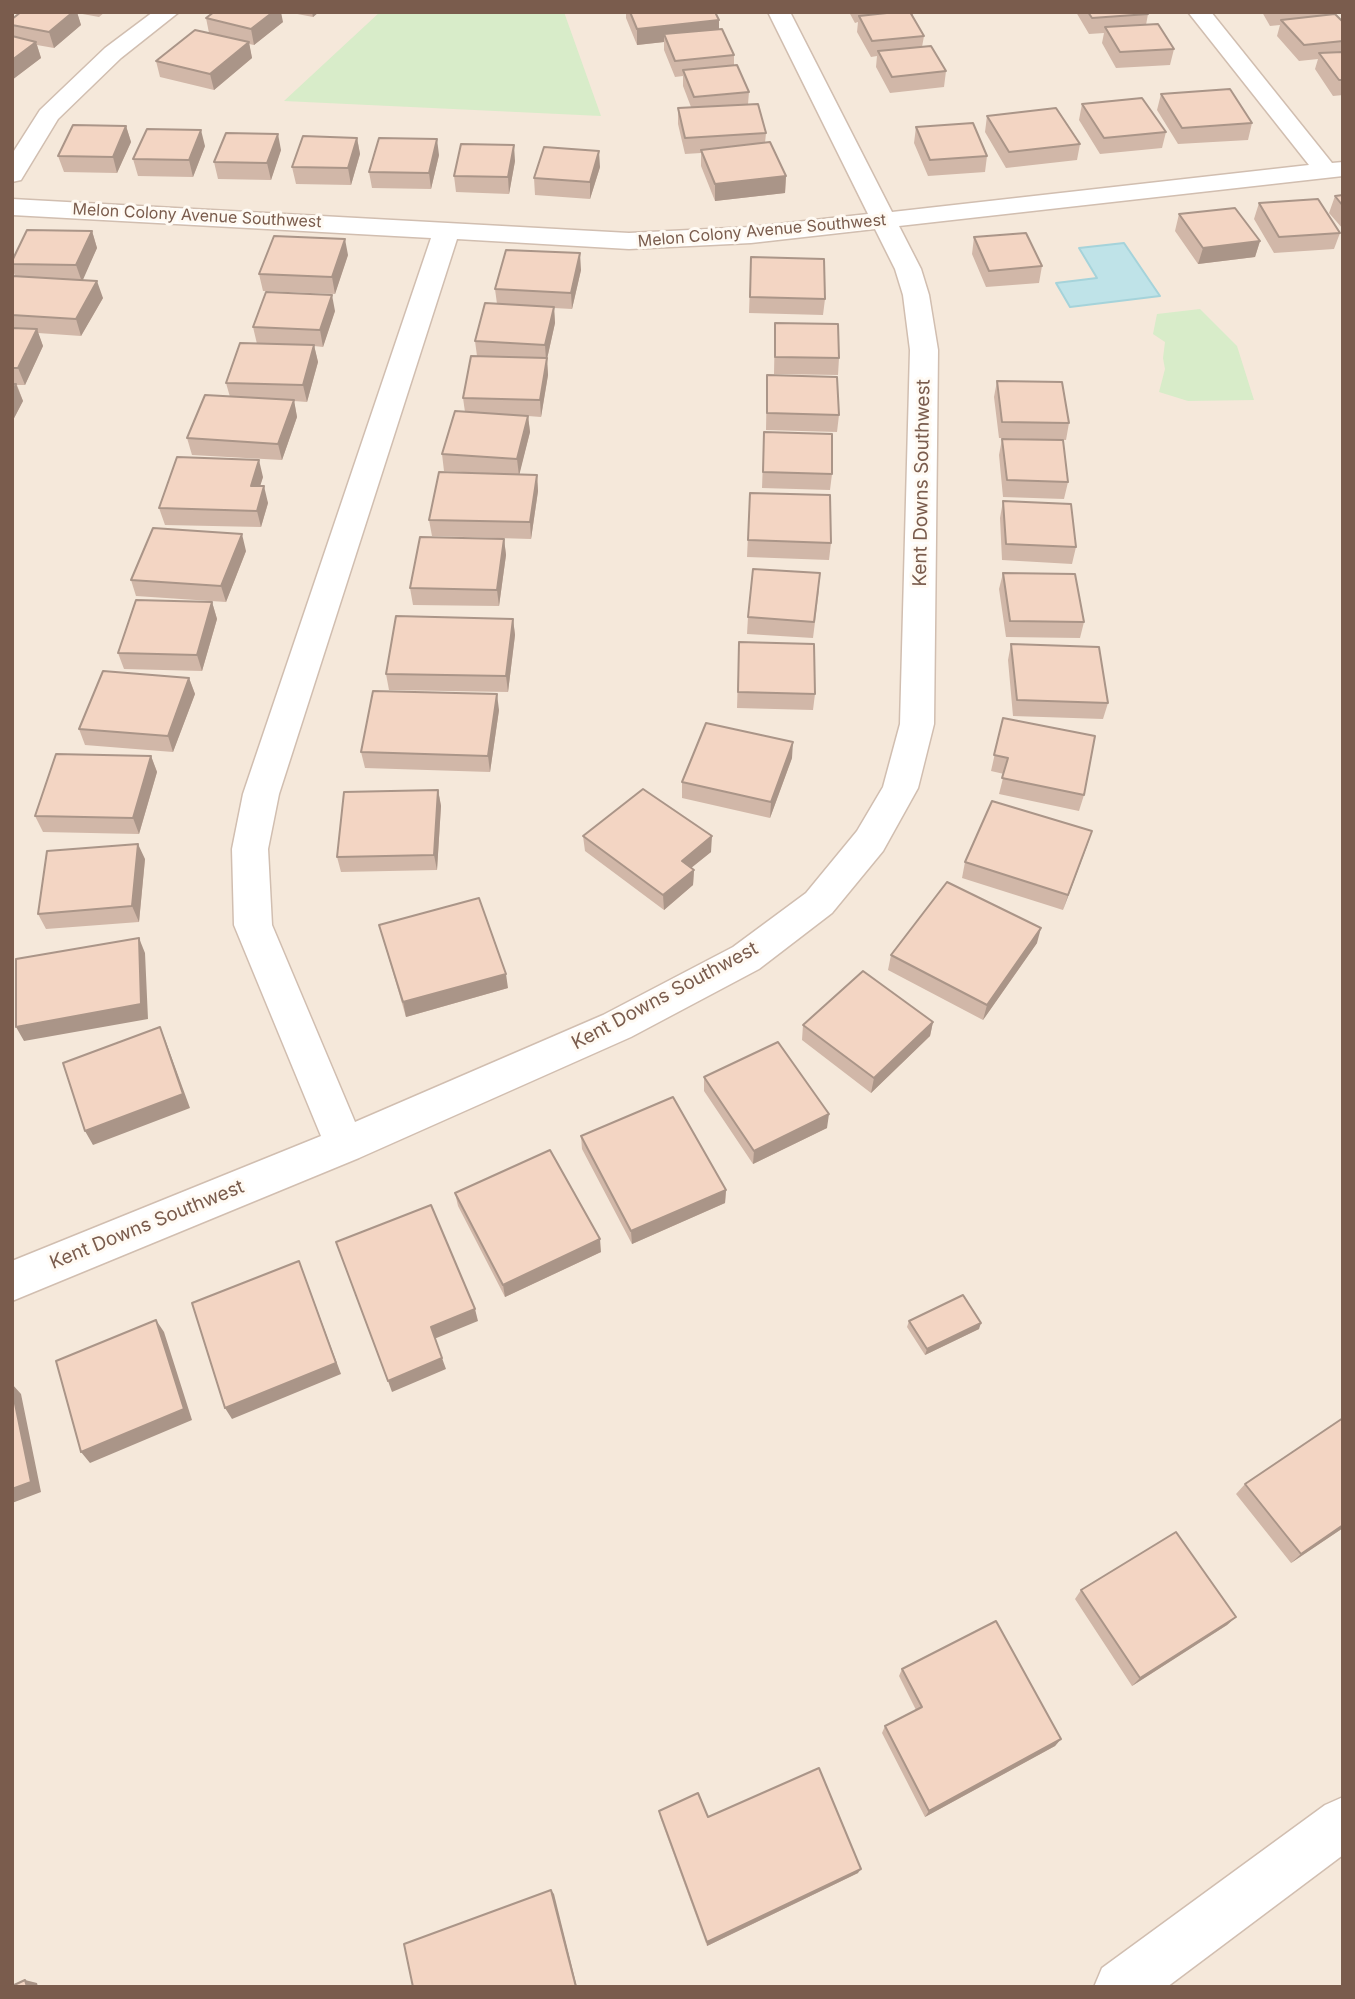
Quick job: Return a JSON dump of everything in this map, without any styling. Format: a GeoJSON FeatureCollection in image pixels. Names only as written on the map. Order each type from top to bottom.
{"type":"FeatureCollection","features":[{"type":"Feature","properties":{"kind":"street"},"geometry":{"type":"LineString","coordinates":[[12,175],[48,115],[114,53],[168,12]]}},
{"type":"Feature","properties":{"kind":"street","name":"Kent Downs Southwest"},"geometry":{"type":"LineString","coordinates":[[12,1281],[345,1145],[617,1026],[746,958],[819,903],[870,841],[900,788],[917,724],[924,350],[916,295],[908,269],[779,12]]}},
{"type":"Feature","properties":{"kind":"street"},"geometry":{"type":"LineString","coordinates":[[1199,12],[1334,170]]}},
{"type":"Feature","properties":{"kind":"street","name":"Melon Colony Avenue Southwest"},"geometry":{"type":"LineString","coordinates":[[12,207],[629,241],[751,235],[1334,170]]}},
{"type":"Feature","properties":{"kind":"street"},"geometry":{"type":"LineString","coordinates":[[345,1145],[253,925],[250,849],[261,794],[447,229]]}},
{"type":"Feature","properties":{"kind":"street"},"geometry":{"type":"LineString","coordinates":[[1121,1987],[1343,1823]]}},
{"type":"Feature","properties":{"kind":"shaded area"},"geometry":{"type":"Polygon","coordinates":[[[12,12],[1343,12],[1343,1987],[12,1987],[12,12]]]}},
{"type":"Feature","properties":{"kind":"green space"},"geometry":{"type":"Polygon","coordinates":[[[380,12],[564,12],[601,116],[284,101],[380,12]]]}},
{"type":"Feature","properties":{"kind":"green space"},"geometry":{"type":"Polygon","coordinates":[[[1200,309],[1237,346],[1254,400],[1188,401],[1159,392],[1165,369],[1165,342],[1153,334],[1157,314],[1200,309]]]}},
{"type":"Feature","properties":{"kind":"water"},"geometry":{"type":"Polygon","coordinates":[[[1124,243],[1160,296],[1070,307],[1056,283],[1097,278],[1079,248],[1124,243]]]}},
{"type":"Feature","properties":{"kind":"building"},"geometry":{"type":"Polygon","coordinates":[[[21,12],[73,12],[49,32],[12,25],[12,19],[21,12]]]}},
{"type":"Feature","properties":{"kind":"building"},"geometry":{"type":"Polygon","coordinates":[[[214,12],[273,12],[251,29],[206,18],[214,12]]]}},
{"type":"Feature","properties":{"kind":"building"},"geometry":{"type":"Polygon","coordinates":[[[630,12],[715,12],[719,20],[637,29],[630,12]]]}},
{"type":"Feature","properties":{"kind":"building"},"geometry":{"type":"Polygon","coordinates":[[[910,12],[924,36],[872,41],[859,16],[910,12]]]}},
{"type":"Feature","properties":{"kind":"building"},"geometry":{"type":"Polygon","coordinates":[[[1088,12],[1147,12],[1148,14],[1092,18],[1088,12]]]}},
{"type":"Feature","properties":{"kind":"building"},"geometry":{"type":"Polygon","coordinates":[[[1335,14],[1343,22],[1343,41],[1304,45],[1281,20],[1335,14]]]}},
{"type":"Feature","properties":{"kind":"building"},"geometry":{"type":"Polygon","coordinates":[[[1158,24],[1174,49],[1120,52],[1105,27],[1158,24]]]}},
{"type":"Feature","properties":{"kind":"building"},"geometry":{"type":"Polygon","coordinates":[[[722,29],[734,55],[675,61],[664,34],[722,29]]]}},
{"type":"Feature","properties":{"kind":"building"},"geometry":{"type":"Polygon","coordinates":[[[195,30],[249,42],[210,74],[156,61],[195,30]]]}},
{"type":"Feature","properties":{"kind":"building"},"geometry":{"type":"Polygon","coordinates":[[[12,36],[36,42],[12,60],[12,36]]]}},
{"type":"Feature","properties":{"kind":"building"},"geometry":{"type":"Polygon","coordinates":[[[931,46],[946,71],[892,77],[878,51],[931,46]]]}},
{"type":"Feature","properties":{"kind":"building"},"geometry":{"type":"Polygon","coordinates":[[[1343,52],[1343,80],[1339,80],[1319,53],[1343,52]]]}},
{"type":"Feature","properties":{"kind":"building"},"geometry":{"type":"Polygon","coordinates":[[[737,65],[749,92],[694,97],[683,70],[737,65]]]}},
{"type":"Feature","properties":{"kind":"building"},"geometry":{"type":"Polygon","coordinates":[[[1230,89],[1252,123],[1182,128],[1161,94],[1230,89]]]}},
{"type":"Feature","properties":{"kind":"building"},"geometry":{"type":"Polygon","coordinates":[[[1142,98],[1166,132],[1104,138],[1082,104],[1142,98]]]}},
{"type":"Feature","properties":{"kind":"building"},"geometry":{"type":"Polygon","coordinates":[[[758,104],[766,133],[685,138],[678,108],[758,104]]]}},
{"type":"Feature","properties":{"kind":"building"},"geometry":{"type":"Polygon","coordinates":[[[1056,108],[1080,144],[1009,152],[987,116],[1056,108]]]}},
{"type":"Feature","properties":{"kind":"building"},"geometry":{"type":"Polygon","coordinates":[[[973,123],[987,156],[930,160],[916,127],[973,123]]]}},
{"type":"Feature","properties":{"kind":"building"},"geometry":{"type":"Polygon","coordinates":[[[73,125],[126,126],[113,157],[58,156],[73,125]]]}},
{"type":"Feature","properties":{"kind":"building"},"geometry":{"type":"Polygon","coordinates":[[[147,129],[201,130],[189,160],[133,159],[147,129]]]}},
{"type":"Feature","properties":{"kind":"building"},"geometry":{"type":"Polygon","coordinates":[[[226,133],[278,134],[267,163],[214,162],[226,133]]]}},
{"type":"Feature","properties":{"kind":"building"},"geometry":{"type":"Polygon","coordinates":[[[303,136],[357,138],[348,168],[292,167],[303,136]]]}},
{"type":"Feature","properties":{"kind":"building"},"geometry":{"type":"Polygon","coordinates":[[[379,138],[437,139],[429,173],[369,172],[379,138]]]}},
{"type":"Feature","properties":{"kind":"building"},"geometry":{"type":"Polygon","coordinates":[[[770,142],[786,176],[715,184],[701,150],[770,142]]]}},
{"type":"Feature","properties":{"kind":"building"},"geometry":{"type":"Polygon","coordinates":[[[461,144],[514,145],[508,177],[454,176],[461,144]]]}},
{"type":"Feature","properties":{"kind":"building"},"geometry":{"type":"Polygon","coordinates":[[[544,147],[599,151],[590,182],[534,178],[544,147]]]}},
{"type":"Feature","properties":{"kind":"building"},"geometry":{"type":"Polygon","coordinates":[[[1343,195],[1343,206],[1335,196],[1343,195]]]}},
{"type":"Feature","properties":{"kind":"building"},"geometry":{"type":"Polygon","coordinates":[[[1318,199],[1340,233],[1279,237],[1259,203],[1318,199]]]}},
{"type":"Feature","properties":{"kind":"building"},"geometry":{"type":"Polygon","coordinates":[[[1235,208],[1260,241],[1203,248],[1179,214],[1235,208]]]}},
{"type":"Feature","properties":{"kind":"building"},"geometry":{"type":"Polygon","coordinates":[[[27,230],[92,231],[76,265],[12,264],[27,230]]]}},
{"type":"Feature","properties":{"kind":"building"},"geometry":{"type":"Polygon","coordinates":[[[1026,233],[1042,266],[989,271],[974,237],[1026,233]]]}},
{"type":"Feature","properties":{"kind":"building"},"geometry":{"type":"Polygon","coordinates":[[[274,236],[345,239],[332,277],[259,274],[274,236]]]}},
{"type":"Feature","properties":{"kind":"building"},"geometry":{"type":"Polygon","coordinates":[[[506,250],[580,253],[571,293],[495,289],[506,250]]]}},
{"type":"Feature","properties":{"kind":"building"},"geometry":{"type":"Polygon","coordinates":[[[751,257],[824,259],[825,299],[750,297],[751,257]]]}},
{"type":"Feature","properties":{"kind":"building"},"geometry":{"type":"Polygon","coordinates":[[[12,276],[97,281],[76,319],[12,315],[12,276]]]}},
{"type":"Feature","properties":{"kind":"building"},"geometry":{"type":"Polygon","coordinates":[[[266,292],[332,295],[320,330],[253,327],[266,292]]]}},
{"type":"Feature","properties":{"kind":"building"},"geometry":{"type":"Polygon","coordinates":[[[485,303],[554,307],[545,345],[475,341],[485,303]]]}},
{"type":"Feature","properties":{"kind":"building"},"geometry":{"type":"Polygon","coordinates":[[[775,323],[838,324],[839,358],[775,357],[775,323]]]}},
{"type":"Feature","properties":{"kind":"building"},"geometry":{"type":"Polygon","coordinates":[[[12,328],[37,329],[18,368],[12,368],[12,328]]]}},
{"type":"Feature","properties":{"kind":"building"},"geometry":{"type":"Polygon","coordinates":[[[240,343],[314,345],[303,385],[226,383],[240,343]]]}},
{"type":"Feature","properties":{"kind":"building"},"geometry":{"type":"Polygon","coordinates":[[[471,356],[547,358],[540,400],[463,398],[471,356]]]}},
{"type":"Feature","properties":{"kind":"building"},"geometry":{"type":"Polygon","coordinates":[[[767,375],[837,377],[839,415],[767,413],[767,375]]]}},
{"type":"Feature","properties":{"kind":"building"},"geometry":{"type":"Polygon","coordinates":[[[997,381],[1062,382],[1069,423],[1002,422],[997,381]]]}},
{"type":"Feature","properties":{"kind":"building"},"geometry":{"type":"Polygon","coordinates":[[[205,395],[294,400],[278,444],[187,438],[205,395]]]}},
{"type":"Feature","properties":{"kind":"building"},"geometry":{"type":"Polygon","coordinates":[[[455,411],[528,416],[517,459],[442,454],[455,411]]]}},
{"type":"Feature","properties":{"kind":"building"},"geometry":{"type":"Polygon","coordinates":[[[764,432],[832,434],[832,474],[763,472],[764,432]]]}},
{"type":"Feature","properties":{"kind":"building"},"geometry":{"type":"Polygon","coordinates":[[[1002,439],[1063,440],[1068,482],[1007,480],[1002,439]]]}},
{"type":"Feature","properties":{"kind":"building"},"geometry":{"type":"Polygon","coordinates":[[[177,457],[259,460],[251,486],[264,486],[257,511],[159,508],[177,457]]]}},
{"type":"Feature","properties":{"kind":"building"},"geometry":{"type":"Polygon","coordinates":[[[439,472],[537,475],[530,522],[429,520],[439,472]]]}},
{"type":"Feature","properties":{"kind":"building"},"geometry":{"type":"Polygon","coordinates":[[[750,493],[830,495],[831,543],[748,540],[750,493]]]}},
{"type":"Feature","properties":{"kind":"building"},"geometry":{"type":"Polygon","coordinates":[[[1003,501],[1071,504],[1076,547],[1006,544],[1003,501]]]}},
{"type":"Feature","properties":{"kind":"building"},"geometry":{"type":"Polygon","coordinates":[[[153,528],[242,534],[221,586],[131,580],[153,528]]]}},
{"type":"Feature","properties":{"kind":"building"},"geometry":{"type":"Polygon","coordinates":[[[420,537],[504,539],[497,590],[410,588],[420,537]]]}},
{"type":"Feature","properties":{"kind":"building"},"geometry":{"type":"Polygon","coordinates":[[[753,569],[820,573],[814,622],[748,617],[753,569]]]}},
{"type":"Feature","properties":{"kind":"building"},"geometry":{"type":"Polygon","coordinates":[[[1003,573],[1075,574],[1084,622],[1010,621],[1003,573]]]}},
{"type":"Feature","properties":{"kind":"building"},"geometry":{"type":"Polygon","coordinates":[[[136,600],[212,602],[197,655],[118,653],[136,600]]]}},
{"type":"Feature","properties":{"kind":"building"},"geometry":{"type":"Polygon","coordinates":[[[396,616],[513,619],[506,676],[386,674],[396,616]]]}},
{"type":"Feature","properties":{"kind":"building"},"geometry":{"type":"Polygon","coordinates":[[[739,642],[814,644],[815,694],[738,692],[739,642]]]}},
{"type":"Feature","properties":{"kind":"building"},"geometry":{"type":"Polygon","coordinates":[[[1011,644],[1099,647],[1108,703],[1017,700],[1011,644]]]}},
{"type":"Feature","properties":{"kind":"building"},"geometry":{"type":"Polygon","coordinates":[[[103,671],[189,678],[168,736],[79,729],[103,671]]]}},
{"type":"Feature","properties":{"kind":"building"},"geometry":{"type":"Polygon","coordinates":[[[373,691],[497,694],[488,756],[361,752],[373,691]]]}},
{"type":"Feature","properties":{"kind":"building"},"geometry":{"type":"Polygon","coordinates":[[[1003,718],[1095,736],[1084,795],[1002,778],[1008,758],[994,755],[1003,718]]]}},
{"type":"Feature","properties":{"kind":"building"},"geometry":{"type":"Polygon","coordinates":[[[706,723],[793,742],[771,802],[682,782],[706,723]]]}},
{"type":"Feature","properties":{"kind":"building"},"geometry":{"type":"Polygon","coordinates":[[[56,754],[151,756],[133,818],[35,816],[56,754]]]}},
{"type":"Feature","properties":{"kind":"building"},"geometry":{"type":"Polygon","coordinates":[[[643,789],[712,836],[682,861],[694,870],[663,895],[583,836],[643,789]]]}},
{"type":"Feature","properties":{"kind":"building"},"geometry":{"type":"Polygon","coordinates":[[[438,790],[434,855],[337,857],[344,792],[438,790]]]}},
{"type":"Feature","properties":{"kind":"building"},"geometry":{"type":"Polygon","coordinates":[[[992,801],[1092,831],[1068,895],[965,862],[992,801]]]}},
{"type":"Feature","properties":{"kind":"building"},"geometry":{"type":"Polygon","coordinates":[[[138,844],[132,906],[38,914],[47,851],[138,844]]]}},
{"type":"Feature","properties":{"kind":"building"},"geometry":{"type":"Polygon","coordinates":[[[947,882],[1041,928],[987,1005],[891,955],[947,882]]]}},
{"type":"Feature","properties":{"kind":"building"},"geometry":{"type":"Polygon","coordinates":[[[479,898],[506,974],[403,1002],[379,925],[479,898]]]}},
{"type":"Feature","properties":{"kind":"building"},"geometry":{"type":"Polygon","coordinates":[[[139,938],[141,1004],[16,1027],[16,959],[139,938]]]}},
{"type":"Feature","properties":{"kind":"building"},"geometry":{"type":"Polygon","coordinates":[[[863,971],[933,1022],[874,1078],[803,1025],[863,971]]]}},
{"type":"Feature","properties":{"kind":"building"},"geometry":{"type":"Polygon","coordinates":[[[160,1027],[183,1094],[85,1131],[63,1063],[160,1027]]]}},
{"type":"Feature","properties":{"kind":"building"},"geometry":{"type":"Polygon","coordinates":[[[778,1042],[829,1114],[754,1151],[704,1077],[778,1042]]]}},
{"type":"Feature","properties":{"kind":"building"},"geometry":{"type":"Polygon","coordinates":[[[673,1097],[726,1190],[631,1231],[581,1136],[673,1097]]]}},
{"type":"Feature","properties":{"kind":"building"},"geometry":{"type":"Polygon","coordinates":[[[550,1150],[600,1239],[503,1285],[455,1193],[550,1150]]]}},
{"type":"Feature","properties":{"kind":"building"},"geometry":{"type":"Polygon","coordinates":[[[431,1205],[475,1309],[431,1327],[442,1358],[388,1381],[336,1242],[431,1205]]]}},
{"type":"Feature","properties":{"kind":"building"},"geometry":{"type":"Polygon","coordinates":[[[299,1261],[336,1363],[225,1408],[192,1303],[299,1261]]]}},
{"type":"Feature","properties":{"kind":"building"},"geometry":{"type":"Polygon","coordinates":[[[963,1295],[981,1323],[927,1349],[909,1321],[963,1295]]]}},
{"type":"Feature","properties":{"kind":"building"},"geometry":{"type":"Polygon","coordinates":[[[156,1320],[184,1409],[81,1452],[56,1361],[156,1320]]]}},
{"type":"Feature","properties":{"kind":"building"},"geometry":{"type":"Polygon","coordinates":[[[12,1389],[31,1482],[12,1489],[12,1389]]]}},
{"type":"Feature","properties":{"kind":"building"},"geometry":{"type":"Polygon","coordinates":[[[1343,1418],[1343,1525],[1301,1554],[1245,1484],[1343,1418]]]}},
{"type":"Feature","properties":{"kind":"building"},"geometry":{"type":"Polygon","coordinates":[[[1176,1532],[1236,1617],[1140,1678],[1081,1590],[1176,1532]]]}},
{"type":"Feature","properties":{"kind":"building"},"geometry":{"type":"Polygon","coordinates":[[[996,1621],[1061,1739],[929,1811],[885,1726],[922,1707],[902,1669],[996,1621]]]}},
{"type":"Feature","properties":{"kind":"building"},"geometry":{"type":"Polygon","coordinates":[[[819,1768],[861,1869],[707,1942],[659,1811],[698,1793],[708,1817],[819,1768]]]}},
{"type":"Feature","properties":{"kind":"building"},"geometry":{"type":"Polygon","coordinates":[[[551,1890],[576,1987],[413,1987],[404,1944],[551,1890]]]}},
{"type":"Feature","properties":{"kind":"building"},"geometry":{"type":"Polygon","coordinates":[[[25,1980],[27,1987],[12,1987],[12,1986],[25,1980]]]}}]}
